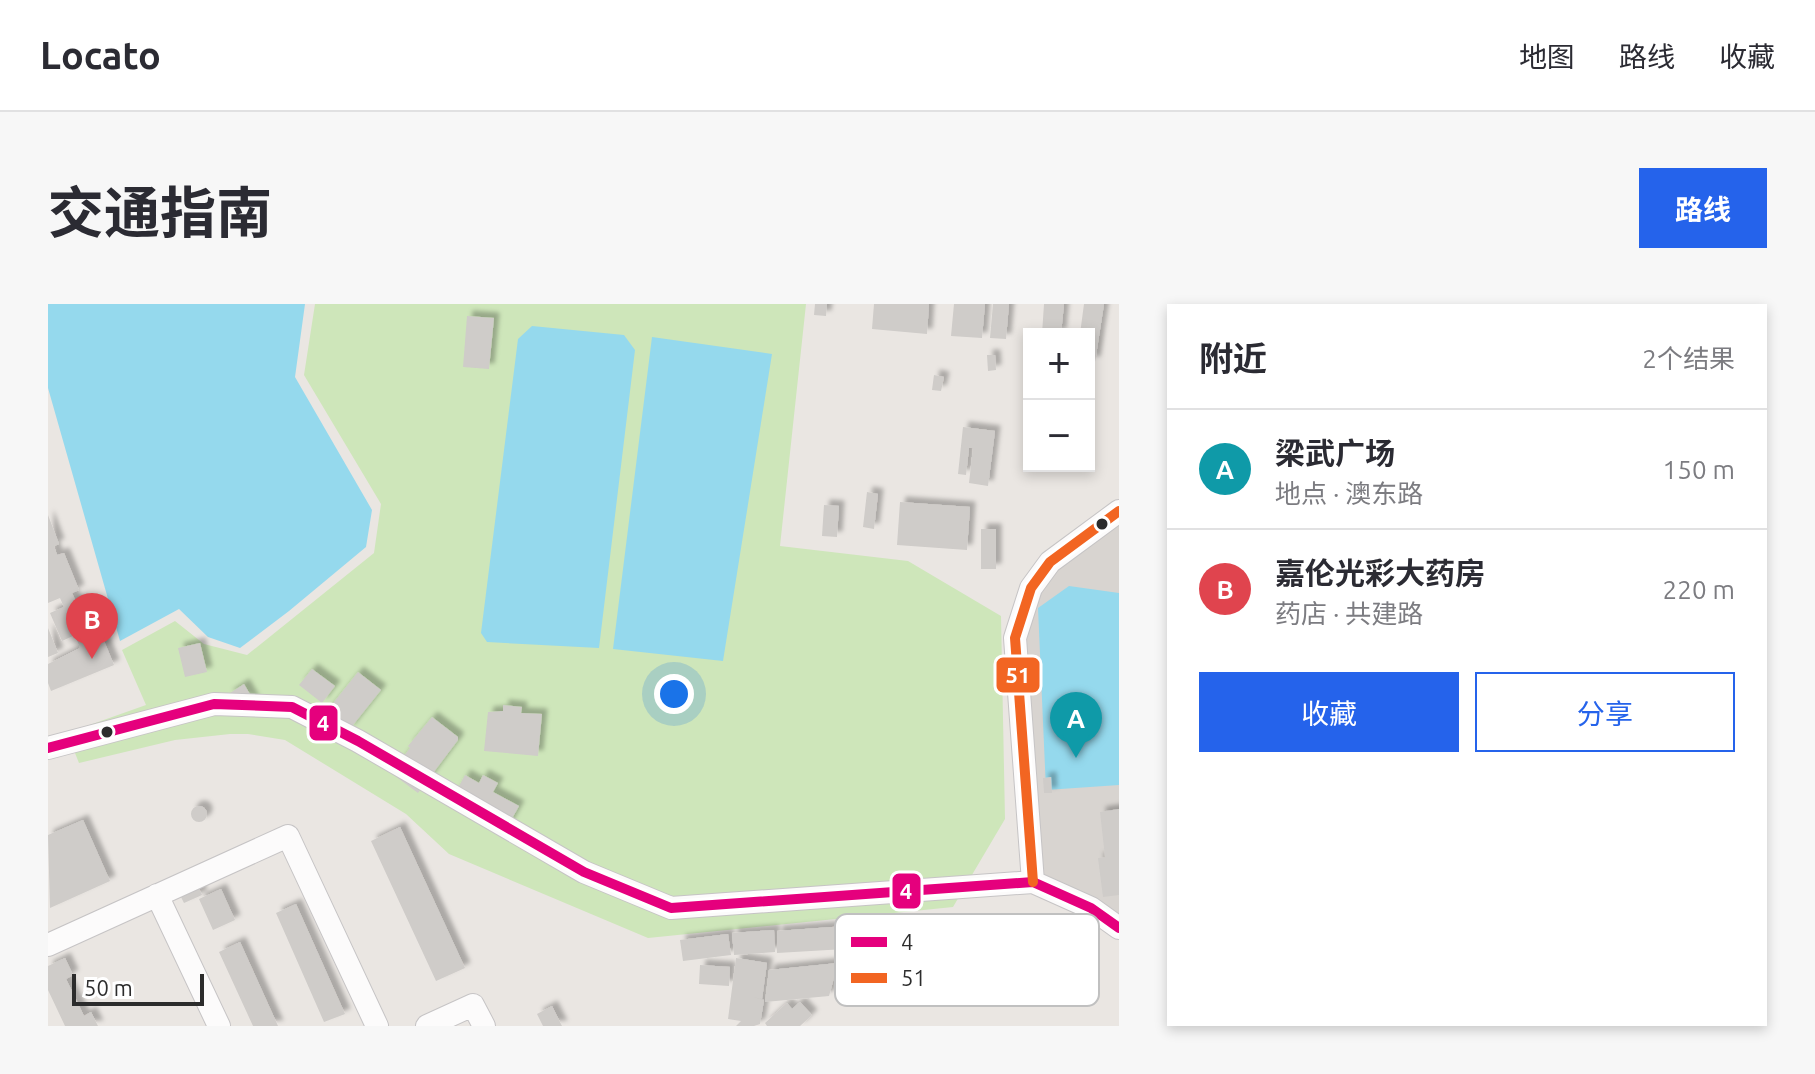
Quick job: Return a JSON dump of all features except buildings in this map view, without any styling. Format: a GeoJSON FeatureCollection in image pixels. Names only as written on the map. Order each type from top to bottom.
{"type":"FeatureCollection","features":[{"type":"Feature","properties":{"kind":"street"},"geometry":{"type":"LineString","coordinates":[[1033,882],[1015,638],[1031,588],[1050,562],[1119,511]]}},
{"type":"Feature","properties":{"kind":"street"},"geometry":{"type":"LineString","coordinates":[[48,748],[214,704],[292,707],[358,741],[584,872],[671,908],[1033,882],[1091,908],[1119,928]]}},
{"type":"Feature","properties":{"kind":"street"},"geometry":{"type":"LineString","coordinates":[[48,945],[288,836],[377,1026]]}},
{"type":"Feature","properties":{"kind":"street"},"geometry":{"type":"LineString","coordinates":[[157,895],[219,1026]]}},
{"type":"Feature","properties":{"kind":"street"},"geometry":{"type":"LineString","coordinates":[[427,1026],[473,1005],[484,1026]]}},
{"type":"Feature","properties":{"kind":"green space"},"geometry":{"type":"Polygon","coordinates":[[[315,304],[806,304],[780,546],[908,561],[1001,616],[1005,819],[953,907],[884,914],[835,914],[835,919],[648,938],[449,854],[406,814],[285,740],[230,734],[175,740],[79,763],[67,733],[146,705],[122,650],[175,621],[204,644],[247,655],[374,553],[381,504],[304,375],[315,304]]]}},
{"type":"Feature","properties":{"kind":"shaded area"},"geometry":{"type":"Polygon","coordinates":[[[1119,523],[1119,919],[1041,877],[1026,639],[1039,594],[1054,571],[1119,523]]]}},
{"type":"Feature","properties":{"kind":"water"},"geometry":{"type":"Polygon","coordinates":[[[48,304],[305,304],[295,377],[372,510],[366,547],[240,648],[208,637],[179,609],[120,641],[48,388],[48,304]]]}},
{"type":"Feature","properties":{"kind":"water"},"geometry":{"type":"Polygon","coordinates":[[[532,326],[624,335],[635,350],[599,648],[487,642],[481,633],[518,339],[532,326]]]}},
{"type":"Feature","properties":{"kind":"water"},"geometry":{"type":"Polygon","coordinates":[[[652,337],[772,354],[723,661],[613,649],[652,337]]]}},
{"type":"Feature","properties":{"kind":"water"},"geometry":{"type":"Polygon","coordinates":[[[1069,586],[1119,593],[1119,785],[1046,790],[1038,608],[1069,586]]]}},
{"type":"Feature","properties":{"kind":"transit line","name":"51"},"geometry":{"type":"LineString","coordinates":[[1033,882],[1015,638],[1031,588],[1050,562],[1119,511]]}},
{"type":"Feature","properties":{"kind":"transit line","name":"4"},"geometry":{"type":"LineString","coordinates":[[48,748],[214,704],[292,707],[358,741],[584,872],[671,908],[1033,882],[1091,908],[1119,928]]}},
{"type":"Feature","properties":{"kind":"place","name":"嘉伦光彩大药房"},"geometry":{"type":"Point","coordinates":[92,659]}},
{"type":"Feature","properties":{"kind":"place","name":"梁武广场"},"geometry":{"type":"Point","coordinates":[1076,758]}}]}
